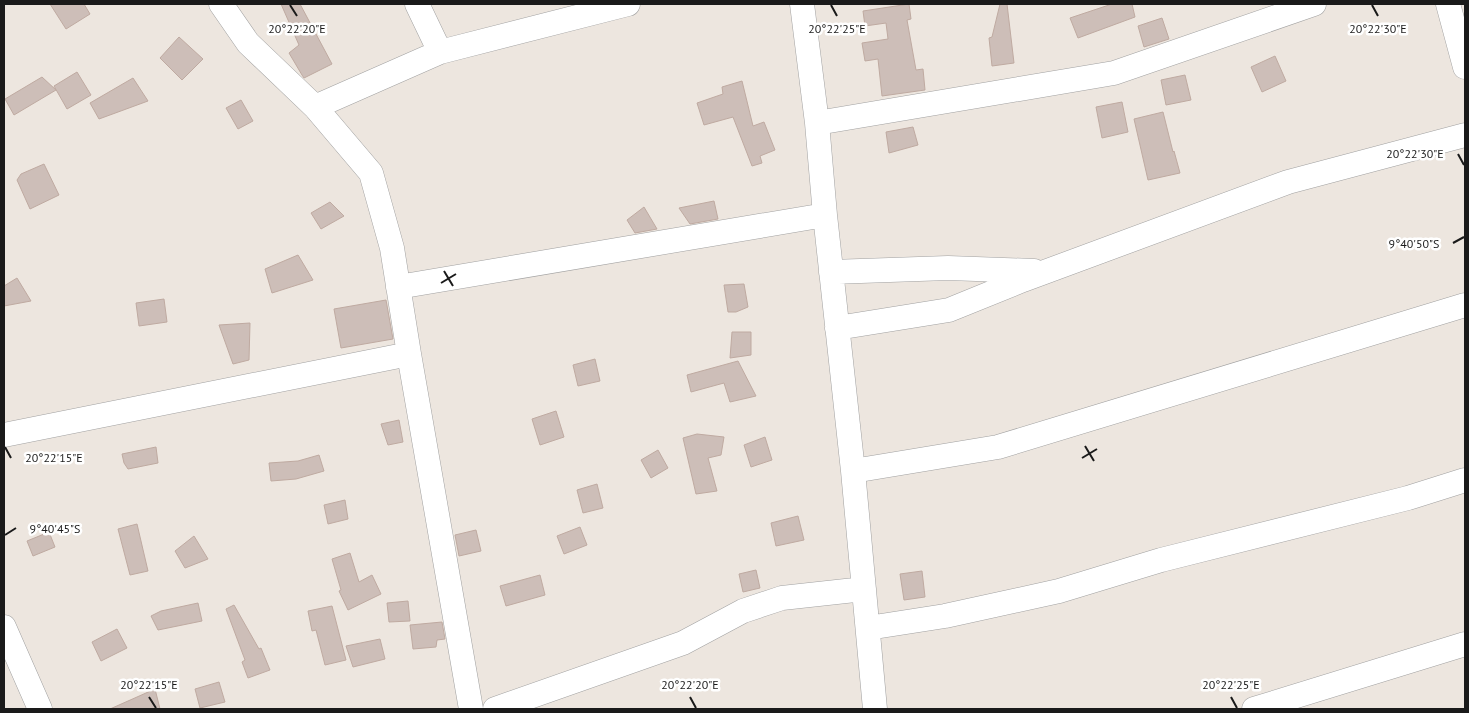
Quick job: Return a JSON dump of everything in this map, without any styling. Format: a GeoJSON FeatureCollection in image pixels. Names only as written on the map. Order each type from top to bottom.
{"type":"FeatureCollection","features":[{"type":"Feature","properties":{"kind":"street"},"geometry":{"type":"LineString","coordinates":[[221,4],[248,42],[316,107],[371,173],[392,248],[471,709]]}},
{"type":"Feature","properties":{"kind":"street"},"geometry":{"type":"LineString","coordinates":[[417,4],[440,52]]}},
{"type":"Feature","properties":{"kind":"street"},"geometry":{"type":"LineString","coordinates":[[316,107],[440,52],[628,4]]}},
{"type":"Feature","properties":{"kind":"street"},"geometry":{"type":"LineString","coordinates":[[802,4],[817,123],[831,272],[854,471],[875,709]]}},
{"type":"Feature","properties":{"kind":"street"},"geometry":{"type":"LineString","coordinates":[[817,123],[1114,73],[1314,4]]}},
{"type":"Feature","properties":{"kind":"street"},"geometry":{"type":"LineString","coordinates":[[1448,4],[1465,67]]}},
{"type":"Feature","properties":{"kind":"street"},"geometry":{"type":"LineString","coordinates":[[837,328],[949,310],[1047,271],[1288,182],[1465,135]]}},
{"type":"Feature","properties":{"kind":"street"},"geometry":{"type":"LineString","coordinates":[[398,288],[825,215]]}},
{"type":"Feature","properties":{"kind":"street"},"geometry":{"type":"LineString","coordinates":[[831,272],[948,268],[1047,271]]}},
{"type":"Feature","properties":{"kind":"street"},"geometry":{"type":"LineString","coordinates":[[854,471],[998,447],[1465,305]]}},
{"type":"Feature","properties":{"kind":"street"},"geometry":{"type":"LineString","coordinates":[[4,435],[409,354]]}},
{"type":"Feature","properties":{"kind":"street"},"geometry":{"type":"LineString","coordinates":[[868,628],[945,616],[1059,591],[1161,560],[1399,500],[1465,480]]}},
{"type":"Feature","properties":{"kind":"street"},"geometry":{"type":"LineString","coordinates":[[495,709],[683,644],[742,611],[782,598],[864,589]]}},
{"type":"Feature","properties":{"kind":"street"},"geometry":{"type":"LineString","coordinates":[[4,627],[40,709]]}},
{"type":"Feature","properties":{"kind":"street"},"geometry":{"type":"LineString","coordinates":[[1254,709],[1465,644]]}},
{"type":"Feature","properties":{"kind":"building"},"geometry":{"type":"Polygon","coordinates":[[[50,4],[84,4],[90,14],[66,29],[50,4]]]}},
{"type":"Feature","properties":{"kind":"building"},"geometry":{"type":"Polygon","coordinates":[[[281,4],[300,4],[332,64],[304,78],[289,53],[299,45],[281,4]]]}},
{"type":"Feature","properties":{"kind":"building"},"geometry":{"type":"Polygon","coordinates":[[[909,4],[911,19],[907,20],[916,70],[923,69],[925,90],[882,96],[878,59],[865,61],[862,43],[888,39],[886,23],[865,26],[863,11],[909,4]]]}},
{"type":"Feature","properties":{"kind":"building"},"geometry":{"type":"Polygon","coordinates":[[[1000,4],[1007,4],[1014,63],[992,66],[989,38],[992,37],[1000,4]]]}},
{"type":"Feature","properties":{"kind":"building"},"geometry":{"type":"Polygon","coordinates":[[[1112,4],[1132,4],[1135,17],[1078,38],[1070,18],[1112,4]]]}},
{"type":"Feature","properties":{"kind":"building"},"geometry":{"type":"Polygon","coordinates":[[[1162,18],[1169,39],[1144,47],[1138,26],[1162,18]]]}},
{"type":"Feature","properties":{"kind":"building"},"geometry":{"type":"Polygon","coordinates":[[[179,37],[203,59],[182,80],[160,58],[179,37]]]}},
{"type":"Feature","properties":{"kind":"building"},"geometry":{"type":"Polygon","coordinates":[[[1275,56],[1286,81],[1262,92],[1251,67],[1275,56]]]}},
{"type":"Feature","properties":{"kind":"building"},"geometry":{"type":"Polygon","coordinates":[[[77,72],[91,95],[67,109],[54,86],[77,72]]]}},
{"type":"Feature","properties":{"kind":"building"},"geometry":{"type":"Polygon","coordinates":[[[1185,75],[1191,100],[1166,105],[1161,80],[1185,75]]]}},
{"type":"Feature","properties":{"kind":"building"},"geometry":{"type":"Polygon","coordinates":[[[42,77],[56,90],[14,115],[5,99],[42,77]]]}},
{"type":"Feature","properties":{"kind":"building"},"geometry":{"type":"Polygon","coordinates":[[[133,78],[148,101],[99,119],[90,103],[133,78]]]}},
{"type":"Feature","properties":{"kind":"building"},"geometry":{"type":"Polygon","coordinates":[[[742,81],[753,126],[764,122],[775,150],[760,156],[762,163],[752,166],[733,117],[704,125],[697,103],[723,94],[722,87],[742,81]]]}},
{"type":"Feature","properties":{"kind":"building"},"geometry":{"type":"Polygon","coordinates":[[[241,100],[253,121],[238,129],[226,108],[241,100]]]}},
{"type":"Feature","properties":{"kind":"building"},"geometry":{"type":"Polygon","coordinates":[[[1122,102],[1128,132],[1102,138],[1096,107],[1122,102]]]}},
{"type":"Feature","properties":{"kind":"building"},"geometry":{"type":"Polygon","coordinates":[[[1163,112],[1180,173],[1148,180],[1134,119],[1163,112]]]}},
{"type":"Feature","properties":{"kind":"building"},"geometry":{"type":"Polygon","coordinates":[[[913,127],[918,145],[889,153],[886,132],[913,127]]]}},
{"type":"Feature","properties":{"kind":"building"},"geometry":{"type":"Polygon","coordinates":[[[44,164],[59,195],[30,209],[17,180],[21,174],[44,164]]]}},
{"type":"Feature","properties":{"kind":"building"},"geometry":{"type":"Polygon","coordinates":[[[714,201],[718,219],[690,224],[679,208],[714,201]]]}},
{"type":"Feature","properties":{"kind":"building"},"geometry":{"type":"Polygon","coordinates":[[[330,202],[344,216],[321,229],[311,213],[330,202]]]}},
{"type":"Feature","properties":{"kind":"building"},"geometry":{"type":"Polygon","coordinates":[[[644,207],[657,229],[635,233],[627,220],[644,207]]]}},
{"type":"Feature","properties":{"kind":"building"},"geometry":{"type":"Polygon","coordinates":[[[298,255],[313,280],[272,293],[265,269],[298,255]]]}},
{"type":"Feature","properties":{"kind":"building"},"geometry":{"type":"Polygon","coordinates":[[[17,278],[31,301],[4,306],[4,286],[17,278]]]}},
{"type":"Feature","properties":{"kind":"building"},"geometry":{"type":"Polygon","coordinates":[[[744,284],[748,307],[736,312],[728,312],[724,285],[744,284]]]}},
{"type":"Feature","properties":{"kind":"building"},"geometry":{"type":"Polygon","coordinates":[[[164,299],[167,322],[139,326],[136,303],[164,299]]]}},
{"type":"Feature","properties":{"kind":"building"},"geometry":{"type":"Polygon","coordinates":[[[386,300],[393,339],[341,348],[334,309],[386,300]]]}},
{"type":"Feature","properties":{"kind":"building"},"geometry":{"type":"Polygon","coordinates":[[[250,323],[249,360],[233,364],[219,325],[250,323]]]}},
{"type":"Feature","properties":{"kind":"building"},"geometry":{"type":"Polygon","coordinates":[[[732,332],[751,332],[751,355],[730,358],[732,332]]]}},
{"type":"Feature","properties":{"kind":"building"},"geometry":{"type":"Polygon","coordinates":[[[595,359],[600,381],[578,386],[573,365],[595,359]]]}},
{"type":"Feature","properties":{"kind":"building"},"geometry":{"type":"Polygon","coordinates":[[[738,361],[756,396],[730,402],[724,383],[691,392],[687,375],[738,361]]]}},
{"type":"Feature","properties":{"kind":"building"},"geometry":{"type":"Polygon","coordinates":[[[556,411],[564,437],[540,445],[532,419],[556,411]]]}},
{"type":"Feature","properties":{"kind":"building"},"geometry":{"type":"Polygon","coordinates":[[[399,420],[403,442],[388,445],[381,424],[399,420]]]}},
{"type":"Feature","properties":{"kind":"building"},"geometry":{"type":"Polygon","coordinates":[[[697,434],[724,437],[721,455],[708,458],[717,491],[696,494],[683,438],[697,434]]]}},
{"type":"Feature","properties":{"kind":"building"},"geometry":{"type":"Polygon","coordinates":[[[765,437],[772,460],[751,467],[744,445],[765,437]]]}},
{"type":"Feature","properties":{"kind":"building"},"geometry":{"type":"Polygon","coordinates":[[[156,447],[158,463],[128,469],[124,463],[122,454],[156,447]]]}},
{"type":"Feature","properties":{"kind":"building"},"geometry":{"type":"Polygon","coordinates":[[[658,450],[668,468],[651,478],[641,460],[658,450]]]}},
{"type":"Feature","properties":{"kind":"building"},"geometry":{"type":"Polygon","coordinates":[[[319,455],[324,471],[296,479],[271,481],[269,463],[298,461],[319,455]]]}},
{"type":"Feature","properties":{"kind":"building"},"geometry":{"type":"Polygon","coordinates":[[[597,484],[603,508],[583,513],[577,490],[597,484]]]}},
{"type":"Feature","properties":{"kind":"building"},"geometry":{"type":"Polygon","coordinates":[[[345,500],[348,519],[328,524],[324,505],[345,500]]]}},
{"type":"Feature","properties":{"kind":"building"},"geometry":{"type":"Polygon","coordinates":[[[798,516],[804,540],[776,546],[771,523],[798,516]]]}},
{"type":"Feature","properties":{"kind":"building"},"geometry":{"type":"Polygon","coordinates":[[[137,524],[148,571],[130,575],[118,529],[137,524]]]}},
{"type":"Feature","properties":{"kind":"building"},"geometry":{"type":"Polygon","coordinates":[[[580,527],[587,545],[564,554],[557,536],[580,527]]]}},
{"type":"Feature","properties":{"kind":"building"},"geometry":{"type":"Polygon","coordinates":[[[476,530],[481,551],[459,556],[455,535],[476,530]]]}},
{"type":"Feature","properties":{"kind":"building"},"geometry":{"type":"Polygon","coordinates":[[[49,532],[55,547],[33,556],[27,541],[49,532]]]}},
{"type":"Feature","properties":{"kind":"building"},"geometry":{"type":"Polygon","coordinates":[[[194,536],[208,559],[185,568],[175,551],[194,536]]]}},
{"type":"Feature","properties":{"kind":"building"},"geometry":{"type":"Polygon","coordinates":[[[350,553],[359,582],[372,575],[381,594],[348,610],[339,591],[341,590],[332,559],[350,553]]]}},
{"type":"Feature","properties":{"kind":"building"},"geometry":{"type":"Polygon","coordinates":[[[756,570],[760,588],[743,592],[739,574],[756,570]]]}},
{"type":"Feature","properties":{"kind":"building"},"geometry":{"type":"Polygon","coordinates":[[[922,571],[925,597],[904,600],[900,574],[922,571]]]}},
{"type":"Feature","properties":{"kind":"building"},"geometry":{"type":"Polygon","coordinates":[[[540,575],[545,595],[506,606],[500,586],[540,575]]]}},
{"type":"Feature","properties":{"kind":"building"},"geometry":{"type":"Polygon","coordinates":[[[408,601],[410,621],[389,622],[387,603],[408,601]]]}},
{"type":"Feature","properties":{"kind":"building"},"geometry":{"type":"Polygon","coordinates":[[[198,603],[202,621],[158,630],[151,616],[161,611],[198,603]]]}},
{"type":"Feature","properties":{"kind":"building"},"geometry":{"type":"Polygon","coordinates":[[[234,605],[259,649],[261,648],[270,670],[248,678],[242,662],[245,660],[226,609],[234,605]]]}},
{"type":"Feature","properties":{"kind":"building"},"geometry":{"type":"Polygon","coordinates":[[[332,606],[346,660],[325,665],[316,630],[312,631],[308,611],[332,606]]]}},
{"type":"Feature","properties":{"kind":"building"},"geometry":{"type":"Polygon","coordinates":[[[442,622],[445,639],[437,640],[436,647],[413,649],[410,625],[442,622]]]}},
{"type":"Feature","properties":{"kind":"building"},"geometry":{"type":"Polygon","coordinates":[[[117,629],[127,648],[101,661],[92,642],[117,629]]]}},
{"type":"Feature","properties":{"kind":"building"},"geometry":{"type":"Polygon","coordinates":[[[380,639],[385,659],[353,667],[346,646],[380,639]]]}},
{"type":"Feature","properties":{"kind":"building"},"geometry":{"type":"Polygon","coordinates":[[[219,682],[225,702],[200,708],[195,689],[219,682]]]}},
{"type":"Feature","properties":{"kind":"building"},"geometry":{"type":"Polygon","coordinates":[[[155,689],[160,709],[110,709],[155,689]]]}}]}
